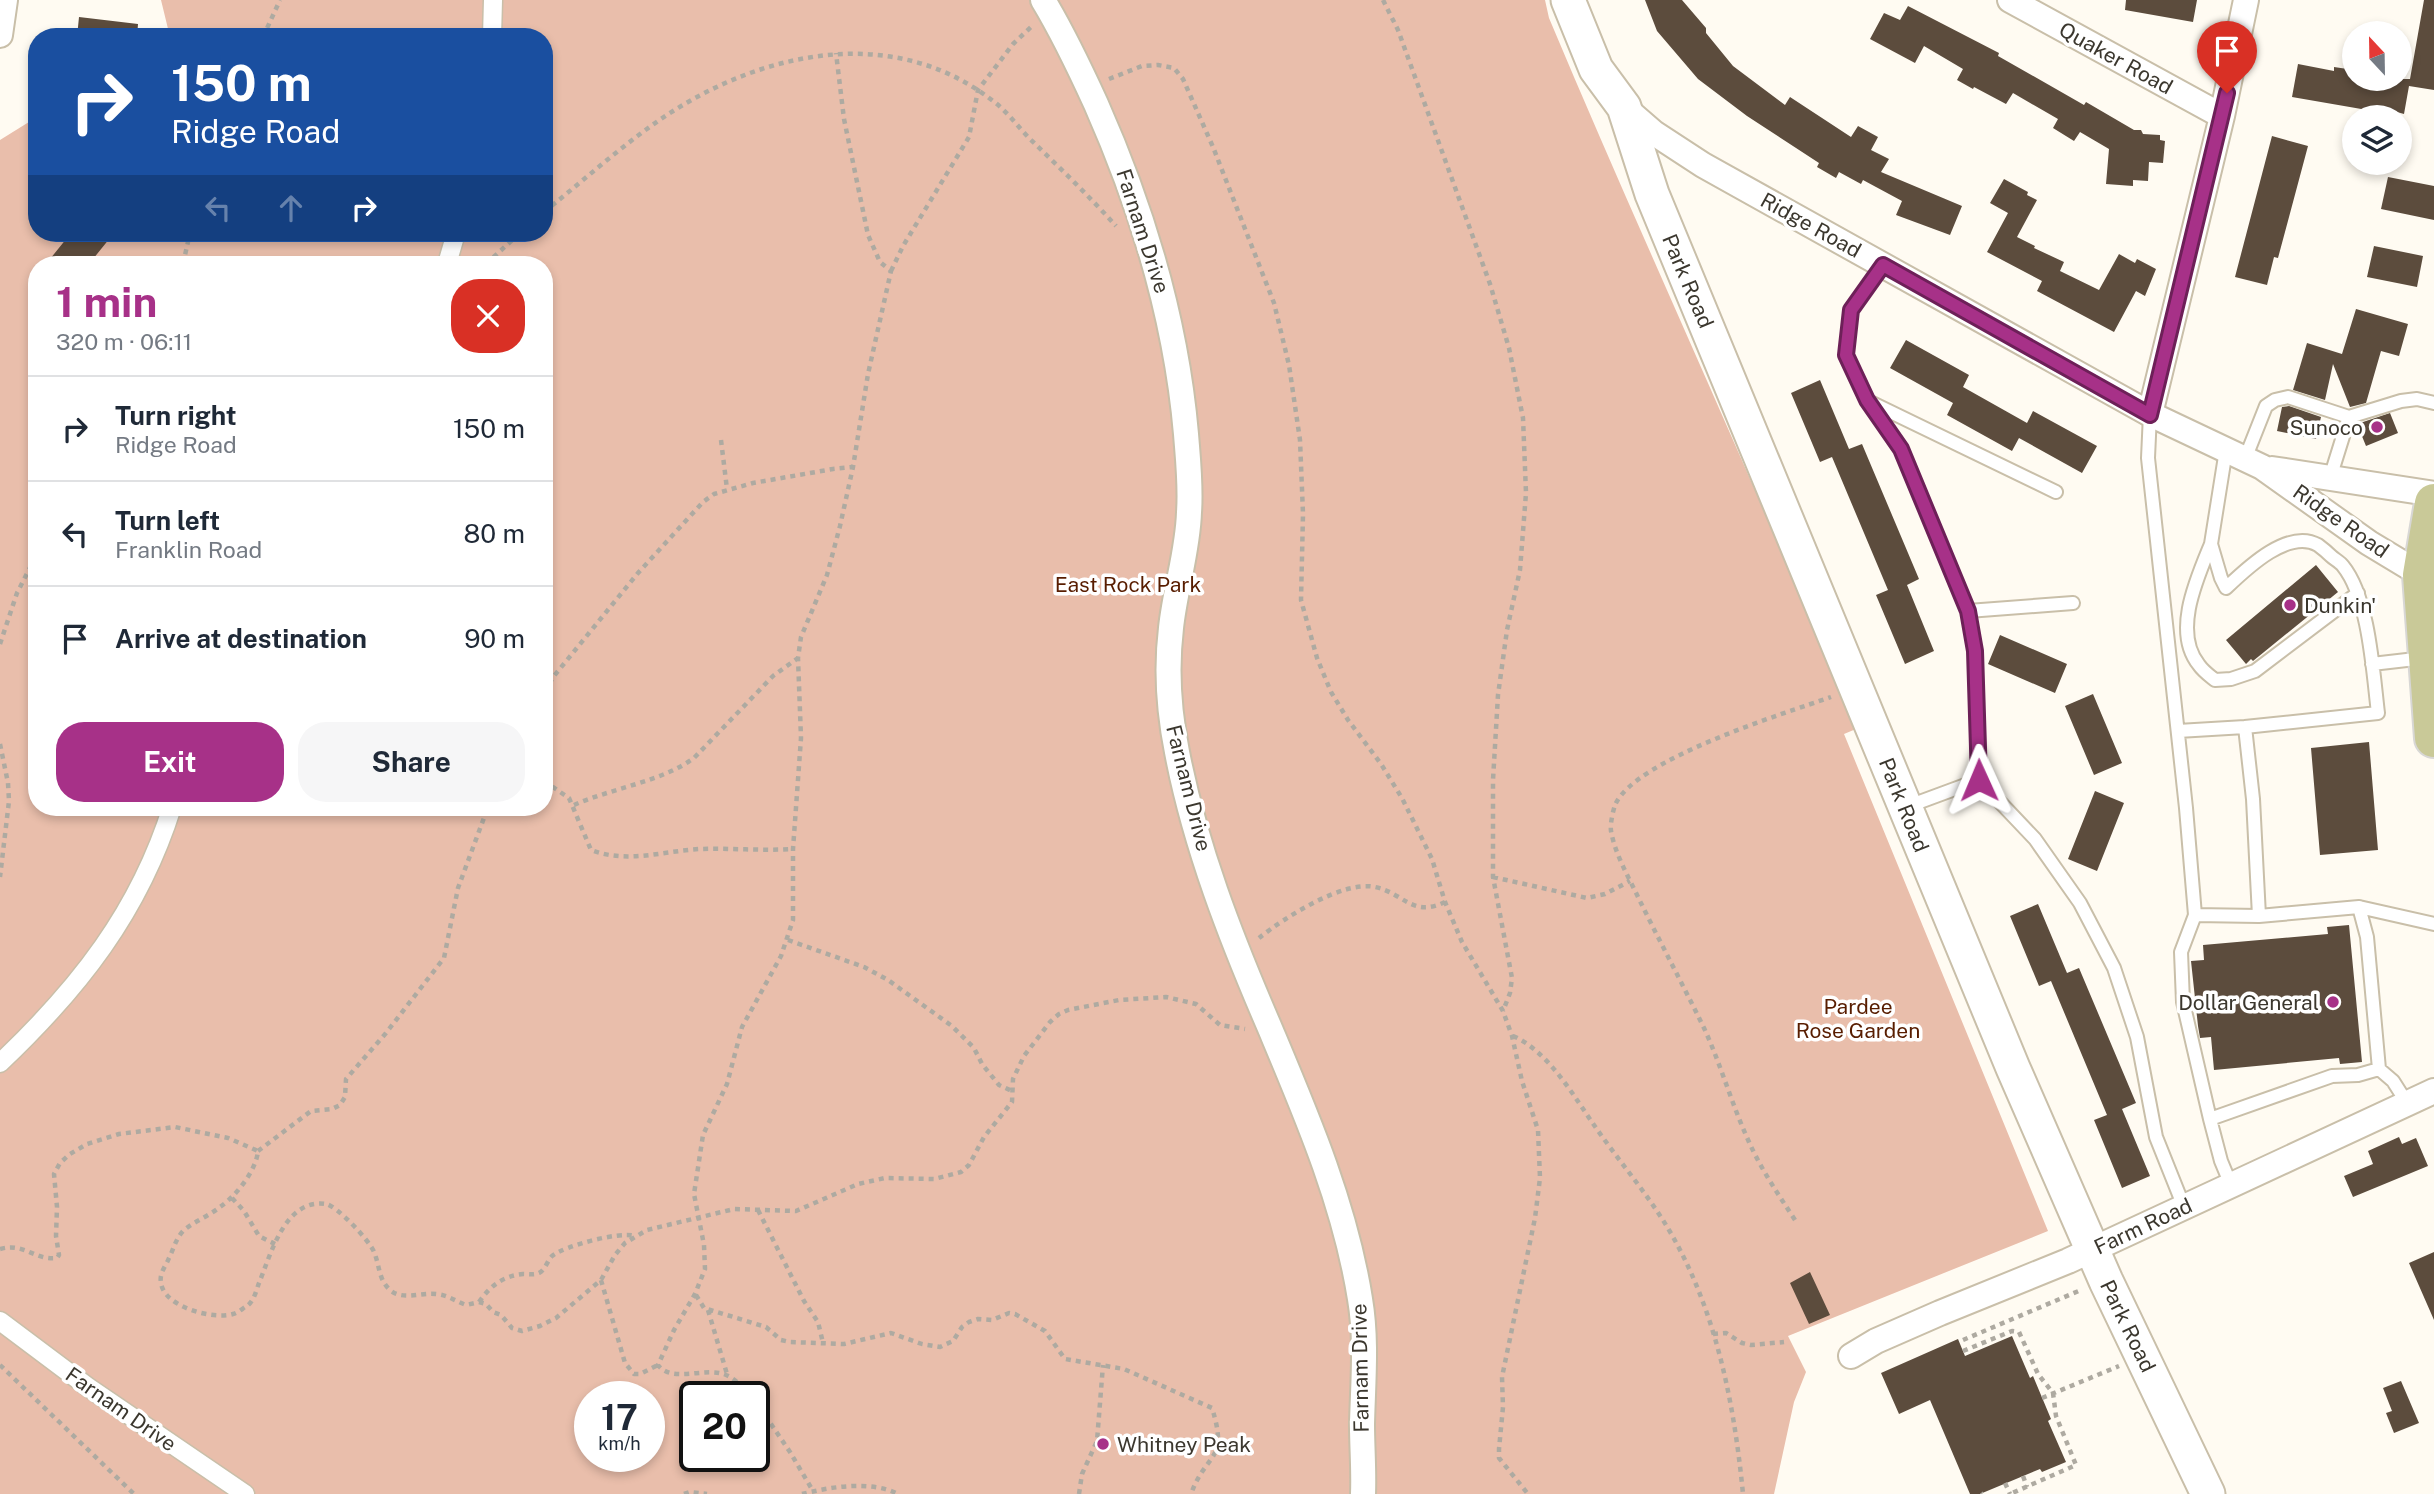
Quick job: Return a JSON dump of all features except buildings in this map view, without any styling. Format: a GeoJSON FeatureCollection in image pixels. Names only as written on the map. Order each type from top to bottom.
{"type":"FeatureCollection","features":[{"type":"Feature","properties":{"kind":"main road","name":"Ridge Road"},"geometry":{"type":"LineString","coordinates":[[1568,0],[1596,69],[1624,107]]}},
{"type":"Feature","properties":{"kind":"main road","name":"Park Road"},"geometry":{"type":"LineString","coordinates":[[1624,107],[1652,194],[1982,996],[2092,1250],[2208,1494]]}},
{"type":"Feature","properties":{"kind":"main road"},"geometry":{"type":"LineString","coordinates":[[2433,509],[2422,575],[2434,737]]}},
{"type":"Feature","properties":{"kind":"street"},"geometry":{"type":"LineString","coordinates":[[0,35],[5,0]]}},
{"type":"Feature","properties":{"kind":"street"},"geometry":{"type":"LineString","coordinates":[[492,28],[493,0]]}},
{"type":"Feature","properties":{"kind":"street","name":"Quaker Road"},"geometry":{"type":"LineString","coordinates":[[2010,0],[2222,116]]}},
{"type":"Feature","properties":{"kind":"street"},"geometry":{"type":"LineString","coordinates":[[2150,415],[2222,116],[2246,0]]}},
{"type":"Feature","properties":{"kind":"street","name":"Farnam Drive"},"geometry":{"type":"LineString","coordinates":[[1046,5],[1088,88],[1139,209],[1159,273],[1184,408],[1189,514],[1171,629],[1169,678],[1176,751],[1192,816],[1239,954],[1325,1164],[1339,1210],[1360,1299],[1364,1356],[1363,1494]]}},
{"type":"Feature","properties":{"kind":"street","name":"Ridge Road"},"geometry":{"type":"LineString","coordinates":[[1624,107],[1654,133],[1703,165],[2150,415],[2244,459],[2369,543],[2422,575]]}},
{"type":"Feature","properties":{"kind":"street","name":"Ridge Road"},"geometry":{"type":"LineString","coordinates":[[2244,459],[2330,478],[2433,509]]}},
{"type":"Feature","properties":{"kind":"street"},"geometry":{"type":"LineString","coordinates":[[0,1063],[65,998],[107,943],[151,865],[169,816]]}},
{"type":"Feature","properties":{"kind":"street","name":"Farm Road"},"geometry":{"type":"LineString","coordinates":[[1851,1356],[1889,1335],[2092,1250],[2434,1091]]}},
{"type":"Feature","properties":{"kind":"street","name":"Farnam Drive"},"geometry":{"type":"LineString","coordinates":[[0,1321],[88,1387],[245,1494]]}},
{"type":"Feature","properties":{"kind":"lane"},"geometry":{"type":"LineString","coordinates":[[1883,265],[1851,310],[1846,355],[1867,400],[1901,449],[1968,611],[1975,651],[1979,780],[2035,839],[2080,904],[2113,968],[2137,1037],[2156,1138],[2184,1207]]}},
{"type":"Feature","properties":{"kind":"lane"},"geometry":{"type":"LineString","coordinates":[[2358,593],[2255,671],[2231,679],[2215,680],[2198,665],[2189,644],[2187,616],[2195,582],[2266,406],[2275,400],[2288,397],[2349,417],[2401,401],[2417,399],[2434,403]]}},
{"type":"Feature","properties":{"kind":"lane"},"geometry":{"type":"LineString","coordinates":[[1867,400],[2056,492]]}},
{"type":"Feature","properties":{"kind":"lane"},"geometry":{"type":"LineString","coordinates":[[2150,415],[2148,458],[2195,915],[2181,953],[2183,1002],[2221,1161],[2231,1185]]}},
{"type":"Feature","properties":{"kind":"lane"},"geometry":{"type":"LineString","coordinates":[[2330,478],[2349,417]]}},
{"type":"Feature","properties":{"kind":"lane"},"geometry":{"type":"LineString","coordinates":[[2178,731],[2378,713],[2368,636],[2358,593],[2343,566],[2316,544],[2295,540],[2268,553],[2226,589],[2211,544]]}},
{"type":"Feature","properties":{"kind":"lane"},"geometry":{"type":"LineString","coordinates":[[1968,611],[2073,603]]}},
{"type":"Feature","properties":{"kind":"lane"},"geometry":{"type":"LineString","coordinates":[[2167,629],[2188,628]]}},
{"type":"Feature","properties":{"kind":"lane"},"geometry":{"type":"LineString","coordinates":[[2372,664],[2428,658]]}},
{"type":"Feature","properties":{"kind":"lane"},"geometry":{"type":"LineString","coordinates":[[2245,727],[2253,799],[2259,916]]}},
{"type":"Feature","properties":{"kind":"lane"},"geometry":{"type":"LineString","coordinates":[[1905,807],[1979,780]]}},
{"type":"Feature","properties":{"kind":"lane"},"geometry":{"type":"LineString","coordinates":[[2195,915],[2259,916],[2359,907],[2434,924]]}},
{"type":"Feature","properties":{"kind":"lane"},"geometry":{"type":"LineString","coordinates":[[2359,907],[2367,937],[2379,1069],[2393,1081],[2407,1103]]}},
{"type":"Feature","properties":{"kind":"lane"},"geometry":{"type":"LineString","coordinates":[[2210,1119],[2332,1076],[2358,1075],[2379,1069]]}},
{"type":"Feature","properties":{"kind":"path"},"geometry":{"type":"LineString","coordinates":[[267,28],[280,0]]}},
{"type":"Feature","properties":{"kind":"path"},"geometry":{"type":"LineString","coordinates":[[1383,0],[1398,30],[1490,284],[1508,348],[1523,418],[1526,493],[1520,570],[1507,630],[1498,695],[1493,780],[1493,877],[1511,978],[1510,993],[1503,1012]]}},
{"type":"Feature","properties":{"kind":"path"},"geometry":{"type":"LineString","coordinates":[[601,1280],[621,1353],[629,1371],[640,1374],[657,1365],[674,1330],[687,1311],[705,1269],[704,1245],[694,1194],[703,1135],[727,1084],[742,1027],[788,940],[793,920],[793,849],[802,738],[798,658],[801,637],[827,575],[853,467],[868,374],[891,271],[903,246],[969,138],[978,90],[1046,5]]}},
{"type":"Feature","properties":{"kind":"path"},"geometry":{"type":"LineString","coordinates":[[836,53],[844,119],[868,234],[880,262],[891,271]]}},
{"type":"Feature","properties":{"kind":"path"},"geometry":{"type":"LineString","coordinates":[[553,205],[660,120],[707,92],[778,65],[836,53],[871,54],[915,61],[953,75],[996,102],[1122,232]]}},
{"type":"Feature","properties":{"kind":"path"},"geometry":{"type":"LineString","coordinates":[[1088,88],[1142,66],[1174,68],[1183,79],[1213,147],[1273,303],[1289,365],[1300,440],[1304,549],[1301,600],[1305,619],[1331,692],[1402,798],[1432,859],[1445,902],[1462,942],[1503,1012],[1512,1036],[1522,1081],[1538,1130],[1540,1178],[1535,1218],[1502,1377],[1503,1407],[1499,1458],[1528,1494]]}},
{"type":"Feature","properties":{"kind":"path"},"geometry":{"type":"LineString","coordinates":[[495,256],[510,242]]}},
{"type":"Feature","properties":{"kind":"path"},"geometry":{"type":"LineString","coordinates":[[721,440],[727,489]]}},
{"type":"Feature","properties":{"kind":"path"},"geometry":{"type":"LineString","coordinates":[[553,678],[638,573],[703,502],[727,489],[853,467]]}},
{"type":"Feature","properties":{"kind":"path"},"geometry":{"type":"LineString","coordinates":[[0,644],[17,593],[28,572]]}},
{"type":"Feature","properties":{"kind":"path"},"geometry":{"type":"LineString","coordinates":[[574,805],[682,767],[694,758],[773,676],[798,658]]}},
{"type":"Feature","properties":{"kind":"path"},"geometry":{"type":"LineString","coordinates":[[1795,1220],[1749,1143],[1705,1031],[1630,881],[1611,828],[1616,804],[1632,784],[1681,755],[1760,722],[1855,688]]}},
{"type":"Feature","properties":{"kind":"path"},"geometry":{"type":"LineString","coordinates":[[0,744],[9,801],[3,833],[0,877]]}},
{"type":"Feature","properties":{"kind":"path"},"geometry":{"type":"LineString","coordinates":[[553,787],[569,797],[590,850],[599,853],[643,856],[695,849],[793,849]]}},
{"type":"Feature","properties":{"kind":"path"},"geometry":{"type":"LineString","coordinates":[[485,816],[457,888],[444,958],[386,1033],[346,1079],[345,1097],[340,1105],[332,1109],[311,1111],[258,1151],[257,1160],[232,1198],[184,1231],[163,1268],[160,1282],[164,1291],[175,1302],[198,1314],[234,1314],[251,1304],[275,1244],[293,1215],[303,1207],[328,1204],[339,1210],[370,1244],[379,1276],[392,1292],[402,1296],[438,1294],[466,1305],[479,1302],[486,1304],[512,1328],[522,1331],[556,1318],[601,1280],[615,1255],[635,1236],[647,1230],[734,1209],[796,1211],[858,1184],[885,1178],[934,1179],[961,1172],[969,1165],[984,1136],[1012,1102],[1018,1066],[1050,1022],[1059,1014],[1092,1003],[1166,997],[1196,1004],[1220,1025],[1250,1030],[1269,1028]]}},
{"type":"Feature","properties":{"kind":"path"},"geometry":{"type":"LineString","coordinates":[[1493,877],[1587,898],[1605,894],[1630,881]]}},
{"type":"Feature","properties":{"kind":"path"},"geometry":{"type":"LineString","coordinates":[[1239,954],[1291,917],[1335,893],[1354,887],[1373,886],[1390,891],[1402,901],[1418,907],[1434,907],[1445,902]]}},
{"type":"Feature","properties":{"kind":"path"},"geometry":{"type":"LineString","coordinates":[[788,940],[864,967],[888,980],[952,1026],[974,1048],[982,1064],[999,1085],[1012,1091]]}},
{"type":"Feature","properties":{"kind":"path"},"geometry":{"type":"LineString","coordinates":[[1512,1036],[1525,1041],[1565,1080],[1667,1227],[1686,1262],[1720,1350],[1730,1396],[1743,1494]]}},
{"type":"Feature","properties":{"kind":"path"},"geometry":{"type":"LineString","coordinates":[[0,1249],[11,1246],[45,1258],[57,1258],[59,1255],[54,1174],[60,1163],[87,1144],[130,1133],[175,1128],[228,1138],[258,1151]]}},
{"type":"Feature","properties":{"kind":"path"},"geometry":{"type":"LineString","coordinates":[[232,1198],[244,1211],[259,1236],[275,1244]]}},
{"type":"Feature","properties":{"kind":"path"},"geometry":{"type":"LineString","coordinates":[[757,1209],[804,1301],[818,1322],[823,1343]]}},
{"type":"Feature","properties":{"kind":"path"},"geometry":{"type":"LineString","coordinates":[[479,1302],[497,1282],[511,1276],[542,1272],[551,1257],[563,1250],[616,1234],[627,1233],[635,1236]]}},
{"type":"Feature","properties":{"kind":"path"},"geometry":{"type":"LineString","coordinates":[[1963,1340],[2089,1287]]}},
{"type":"Feature","properties":{"kind":"path"},"geometry":{"type":"LineString","coordinates":[[695,1294],[706,1309],[727,1375]]}},
{"type":"Feature","properties":{"kind":"path"},"geometry":{"type":"LineString","coordinates":[[687,1311],[706,1309],[766,1327],[781,1340],[790,1342],[844,1344],[891,1333],[940,1347],[953,1341],[962,1327],[969,1322],[999,1319],[1009,1313],[1015,1314],[1045,1331],[1065,1359],[1136,1373],[1212,1408],[1219,1439],[1215,1454],[1191,1494]]}},
{"type":"Feature","properties":{"kind":"path"},"geometry":{"type":"LineString","coordinates":[[1993,1327],[1997,1337]]}},
{"type":"Feature","properties":{"kind":"path"},"geometry":{"type":"LineString","coordinates":[[1963,1351],[2012,1331],[2019,1332],[2038,1374],[2053,1393],[2056,1416],[2076,1465],[2010,1494],[2006,1483]]}},
{"type":"Feature","properties":{"kind":"path"},"geometry":{"type":"LineString","coordinates":[[1713,1334],[1726,1333],[1751,1345],[1784,1342]]}},
{"type":"Feature","properties":{"kind":"path"},"geometry":{"type":"LineString","coordinates":[[2042,1398],[2126,1363]]}},
{"type":"Feature","properties":{"kind":"path"},"geometry":{"type":"LineString","coordinates":[[0,1365],[134,1494]]}},
{"type":"Feature","properties":{"kind":"path"},"geometry":{"type":"LineString","coordinates":[[657,1365],[665,1372],[718,1373],[727,1375],[734,1381]]}},
{"type":"Feature","properties":{"kind":"path"},"geometry":{"type":"LineString","coordinates":[[1079,1494],[1082,1474],[1097,1441],[1102,1365]]}},
{"type":"Feature","properties":{"kind":"path"},"geometry":{"type":"LineString","coordinates":[[770,1423],[813,1491]]}},
{"type":"Feature","properties":{"kind":"path"},"geometry":{"type":"LineString","coordinates":[[2053,1468],[2056,1474]]}},
{"type":"Feature","properties":{"kind":"path"},"geometry":{"type":"LineString","coordinates":[[2023,1476],[2027,1487]]}},
{"type":"Feature","properties":{"kind":"path"},"geometry":{"type":"LineString","coordinates":[[802,1494],[853,1486],[889,1489],[898,1494]]}},
{"type":"Feature","properties":{"kind":"path"},"geometry":{"type":"LineString","coordinates":[[684,1494],[707,1494]]}},
{"type":"Feature","properties":{"kind":"green space","name":"East Rock Park"},"geometry":{"type":"Polygon","coordinates":[[[161,0],[1545,0],[1549,18],[1856,729],[1844,734],[2048,1231],[1788,1336],[1806,1372],[1794,1402],[1774,1494],[0,1494],[0,140],[28,123],[28,242],[553,242],[553,28],[168,28],[161,0]]]}},
{"type":"Feature","properties":{"kind":"place","name":"Sunoco"},"geometry":{"type":"Point","coordinates":[2377,427]}},
{"type":"Feature","properties":{"kind":"place","name":"Dunkin'"},"geometry":{"type":"Point","coordinates":[2290,605]}},
{"type":"Feature","properties":{"kind":"place","name":"Dollar General"},"geometry":{"type":"Point","coordinates":[2333,1002]}},
{"type":"Feature","properties":{"kind":"place","name":"Whitney Peak"},"geometry":{"type":"Point","coordinates":[1103,1444]}},
{"type":"Feature","properties":{"kind":"route"},"geometry":{"type":"LineString","coordinates":[[1979,780],[1975,651],[1968,611],[1901,449],[1867,400],[1846,355],[1851,310],[1883,265],[2150,415],[2227,93]]}},
{"type":"Feature","properties":{"kind":"park label","name":"Pardee Rose Garden"},"geometry":{"type":"Point","coordinates":[1858,1018]}}]}
